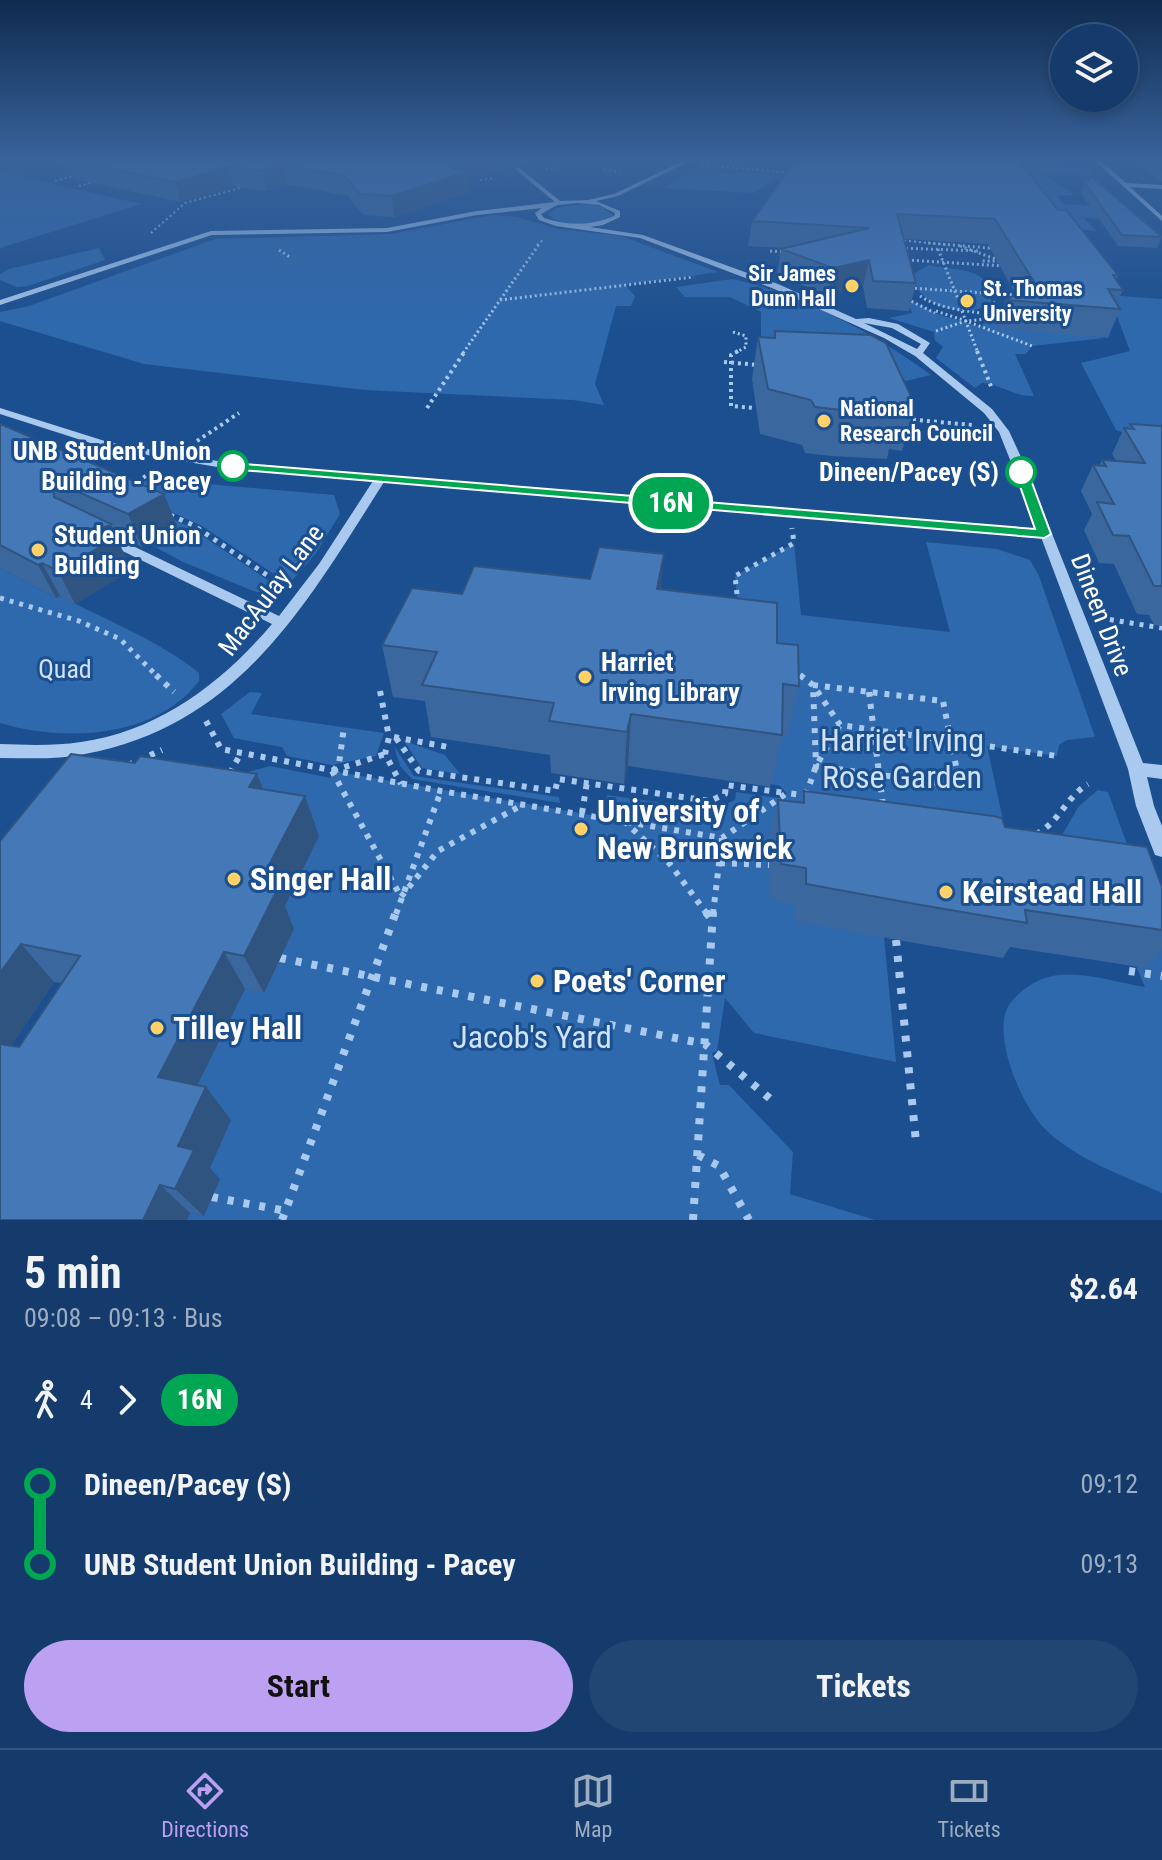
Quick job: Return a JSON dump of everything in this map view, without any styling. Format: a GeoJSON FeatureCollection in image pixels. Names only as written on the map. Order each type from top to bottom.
{"type":"FeatureCollection","features":[{"type":"Feature","properties":{"kind":"street"},"geometry":{"type":"LineString","coordinates":[[0,303],[211,233],[387,230],[465,217]]}},
{"type":"Feature","properties":{"kind":"street"},"geometry":{"type":"LineString","coordinates":[[528,217],[641,236]]}},
{"type":"Feature","properties":{"kind":"street"},"geometry":{"type":"LineString","coordinates":[[542,217],[546,221]]}},
{"type":"Feature","properties":{"kind":"street"},"geometry":{"type":"LineString","coordinates":[[620,217],[641,236]]}},
{"type":"Feature","properties":{"kind":"street"},"geometry":{"type":"LineString","coordinates":[[575,226],[623,219]]}},
{"type":"Feature","properties":{"kind":"street","name":"Dineen Drive"},"geometry":{"type":"LineString","coordinates":[[641,236],[855,320],[918,354],[976,400],[1004,431],[1137,769],[1145,806],[1162,849]]}},
{"type":"Feature","properties":{"kind":"street"},"geometry":{"type":"LineString","coordinates":[[0,290],[15,298]]}},
{"type":"Feature","properties":{"kind":"street"},"geometry":{"type":"LineString","coordinates":[[855,320],[893,323],[926,343],[918,354]]}},
{"type":"Feature","properties":{"kind":"street"},"geometry":{"type":"LineString","coordinates":[[0,411],[106,445],[173,458],[380,480],[1044,534]]}},
{"type":"Feature","properties":{"kind":"street","name":"MacAulay Lane"},"geometry":{"type":"LineString","coordinates":[[0,751],[85,748],[154,730],[239,673],[282,623],[380,480]]}},
{"type":"Feature","properties":{"kind":"street"},"geometry":{"type":"LineString","coordinates":[[89,530],[282,623]]}},
{"type":"Feature","properties":{"kind":"street"},"geometry":{"type":"LineString","coordinates":[[1137,769],[1162,772]]}},
{"type":"Feature","properties":{"kind":"path"},"geometry":{"type":"LineString","coordinates":[[147,236],[169,217]]}},
{"type":"Feature","properties":{"kind":"path"},"geometry":{"type":"LineString","coordinates":[[427,408],[534,247],[555,232]]}},
{"type":"Feature","properties":{"kind":"path"},"geometry":{"type":"LineString","coordinates":[[895,247],[902,250],[979,252],[989,248],[1001,241],[992,238],[989,248]]}},
{"type":"Feature","properties":{"kind":"path"},"geometry":{"type":"LineString","coordinates":[[894,240],[989,248]]}},
{"type":"Feature","properties":{"kind":"path"},"geometry":{"type":"LineString","coordinates":[[935,243],[958,299]]}},
{"type":"Feature","properties":{"kind":"path"},"geometry":{"type":"LineString","coordinates":[[905,260],[1001,261],[951,245]]}},
{"type":"Feature","properties":{"kind":"path"},"geometry":{"type":"LineString","coordinates":[[770,251],[794,253]]}},
{"type":"Feature","properties":{"kind":"path"},"geometry":{"type":"LineString","coordinates":[[979,252],[981,262]]}},
{"type":"Feature","properties":{"kind":"path"},"geometry":{"type":"LineString","coordinates":[[981,262],[1008,266]]}},
{"type":"Feature","properties":{"kind":"path"},"geometry":{"type":"LineString","coordinates":[[500,300],[700,276]]}},
{"type":"Feature","properties":{"kind":"path"},"geometry":{"type":"LineString","coordinates":[[903,287],[1016,295]]}},
{"type":"Feature","properties":{"kind":"path"},"geometry":{"type":"LineString","coordinates":[[920,296],[942,308],[982,311],[1010,320]]}},
{"type":"Feature","properties":{"kind":"path"},"geometry":{"type":"LineString","coordinates":[[907,299],[935,313],[966,321],[1032,346]]}},
{"type":"Feature","properties":{"kind":"path"},"geometry":{"type":"LineString","coordinates":[[982,311],[995,302]]}},
{"type":"Feature","properties":{"kind":"path"},"geometry":{"type":"LineString","coordinates":[[935,313],[942,308]]}},
{"type":"Feature","properties":{"kind":"path"},"geometry":{"type":"LineString","coordinates":[[962,311],[995,396]]}},
{"type":"Feature","properties":{"kind":"path"},"geometry":{"type":"LineString","coordinates":[[918,337],[966,321],[1006,315]]}},
{"type":"Feature","properties":{"kind":"path"},"geometry":{"type":"LineString","coordinates":[[733,332],[746,336],[746,347],[731,355],[731,406],[755,408]]}},
{"type":"Feature","properties":{"kind":"path"},"geometry":{"type":"LineString","coordinates":[[724,362],[769,368]]}},
{"type":"Feature","properties":{"kind":"path"},"geometry":{"type":"LineString","coordinates":[[189,446],[239,413]]}},
{"type":"Feature","properties":{"kind":"path"},"geometry":{"type":"LineString","coordinates":[[906,419],[989,426],[1004,431]]}},
{"type":"Feature","properties":{"kind":"path"},"geometry":{"type":"LineString","coordinates":[[121,493],[147,475]]}},
{"type":"Feature","properties":{"kind":"path"},"geometry":{"type":"LineString","coordinates":[[164,512],[193,525],[285,587]]}},
{"type":"Feature","properties":{"kind":"path"},"geometry":{"type":"LineString","coordinates":[[738,609],[735,576],[794,543]]}},
{"type":"Feature","properties":{"kind":"path"},"geometry":{"type":"LineString","coordinates":[[0,598],[79,621],[120,639],[138,653],[181,699]]}},
{"type":"Feature","properties":{"kind":"path"},"geometry":{"type":"LineString","coordinates":[[1122,620],[1162,628]]}},
{"type":"Feature","properties":{"kind":"path"},"geometry":{"type":"LineString","coordinates":[[787,661],[813,685],[840,725],[1057,756]]}},
{"type":"Feature","properties":{"kind":"path"},"geometry":{"type":"LineString","coordinates":[[813,685],[943,701],[960,786],[816,766]]}},
{"type":"Feature","properties":{"kind":"path"},"geometry":{"type":"LineString","coordinates":[[813,685],[816,766]]}},
{"type":"Feature","properties":{"kind":"path"},"geometry":{"type":"LineString","coordinates":[[380,691],[392,737],[419,771],[555,791],[558,779],[710,801],[725,794],[726,785],[822,798]]}},
{"type":"Feature","properties":{"kind":"path"},"geometry":{"type":"LineString","coordinates":[[869,692],[884,818]]}},
{"type":"Feature","properties":{"kind":"path"},"geometry":{"type":"LineString","coordinates":[[206,721],[221,749],[401,784],[722,838],[787,793]]}},
{"type":"Feature","properties":{"kind":"path"},"geometry":{"type":"LineString","coordinates":[[806,795],[816,766],[840,725]]}},
{"type":"Feature","properties":{"kind":"path"},"geometry":{"type":"LineString","coordinates":[[332,771],[339,764],[338,751],[344,727]]}},
{"type":"Feature","properties":{"kind":"path"},"geometry":{"type":"LineString","coordinates":[[392,737],[448,747]]}},
{"type":"Feature","properties":{"kind":"path"},"geometry":{"type":"LineString","coordinates":[[332,771],[385,754],[392,737]]}},
{"type":"Feature","properties":{"kind":"path"},"geometry":{"type":"LineString","coordinates":[[122,766],[162,750]]}},
{"type":"Feature","properties":{"kind":"path"},"geometry":{"type":"LineString","coordinates":[[226,779],[241,753]]}},
{"type":"Feature","properties":{"kind":"path"},"geometry":{"type":"LineString","coordinates":[[385,754],[401,784]]}},
{"type":"Feature","properties":{"kind":"path"},"geometry":{"type":"LineString","coordinates":[[332,771],[401,897]]}},
{"type":"Feature","properties":{"kind":"path"},"geometry":{"type":"LineString","coordinates":[[582,813],[587,781]]}},
{"type":"Feature","properties":{"kind":"path"},"geometry":{"type":"LineString","coordinates":[[1024,837],[1044,831],[1053,824],[1075,790],[1088,784]]}},
{"type":"Feature","properties":{"kind":"path"},"geometry":{"type":"LineString","coordinates":[[212,1197],[284,1215],[441,791]]}},
{"type":"Feature","properties":{"kind":"path"},"geometry":{"type":"LineString","coordinates":[[401,897],[438,851],[525,803]]}},
{"type":"Feature","properties":{"kind":"path"},"geometry":{"type":"LineString","coordinates":[[867,804],[897,808]]}},
{"type":"Feature","properties":{"kind":"path"},"geometry":{"type":"LineString","coordinates":[[623,821],[670,864],[712,920]]}},
{"type":"Feature","properties":{"kind":"path"},"geometry":{"type":"LineString","coordinates":[[693,1220],[712,920],[722,838]]}},
{"type":"Feature","properties":{"kind":"path"},"geometry":{"type":"LineString","coordinates":[[720,863],[769,865]]}},
{"type":"Feature","properties":{"kind":"path"},"geometry":{"type":"LineString","coordinates":[[896,940],[916,1142]]}},
{"type":"Feature","properties":{"kind":"path"},"geometry":{"type":"LineString","coordinates":[[280,958],[705,1044],[774,1102]]}},
{"type":"Feature","properties":{"kind":"path"},"geometry":{"type":"LineString","coordinates":[[1129,971],[1162,976]]}},
{"type":"Feature","properties":{"kind":"path"},"geometry":{"type":"LineString","coordinates":[[698,1155],[719,1166],[749,1220]]}},
{"type":"Feature","properties":{"kind":"green space"},"geometry":{"type":"Polygon","coordinates":[[[0,217],[100,217],[0,248],[0,217]]]}},
{"type":"Feature","properties":{"kind":"green space"},"geometry":{"type":"Polygon","coordinates":[[[483,217],[517,217],[558,229],[621,236],[718,272],[625,285],[635,296],[631,306],[616,306],[595,384],[604,405],[573,400],[365,390],[144,364],[0,321],[0,312],[29,306],[215,239],[391,234],[483,217]]]}},
{"type":"Feature","properties":{"kind":"green space"},"geometry":{"type":"Polygon","coordinates":[[[552,217],[610,217],[580,225],[552,217]]]}},
{"type":"Feature","properties":{"kind":"green space"},"geometry":{"type":"Polygon","coordinates":[[[1046,217],[1140,217],[1147,221],[1084,218],[1096,231],[1054,227],[1046,217]]]}},
{"type":"Feature","properties":{"kind":"green space"},"geometry":{"type":"Polygon","coordinates":[[[99,248],[105,260],[28,286],[17,287],[0,280],[0,274],[9,269],[99,248]]]}},
{"type":"Feature","properties":{"kind":"green space"},"geometry":{"type":"Polygon","coordinates":[[[929,265],[979,276],[986,281],[991,302],[984,307],[965,311],[944,307],[926,298],[913,274],[929,265]]]}},
{"type":"Feature","properties":{"kind":"green space"},"geometry":{"type":"Polygon","coordinates":[[[732,279],[784,294],[836,317],[887,345],[931,375],[906,381],[900,376],[761,338],[761,312],[730,297],[685,297],[676,287],[732,279]]]}},
{"type":"Feature","properties":{"kind":"green space"},"geometry":{"type":"Polygon","coordinates":[[[1109,295],[1162,299],[1162,447],[1116,430],[1081,363],[1130,351],[1109,295]]]}},
{"type":"Feature","properties":{"kind":"green space"},"geometry":{"type":"Polygon","coordinates":[[[907,299],[940,315],[981,327],[985,321],[1015,322],[1105,338],[1032,346],[1026,354],[1015,354],[1034,396],[1020,395],[982,383],[975,388],[936,358],[943,347],[935,340],[934,332],[889,318],[912,313],[907,299]]]}},
{"type":"Feature","properties":{"kind":"green space"},"geometry":{"type":"Polygon","coordinates":[[[150,479],[334,495],[340,514],[316,553],[289,584],[202,526],[133,494],[141,483],[150,479]]]}},
{"type":"Feature","properties":{"kind":"green space"},"geometry":{"type":"Polygon","coordinates":[[[109,491],[188,526],[281,589],[266,594],[253,591],[181,561],[148,543],[109,491]]]}},
{"type":"Feature","properties":{"kind":"green space"},"geometry":{"type":"Polygon","coordinates":[[[926,542],[997,549],[1030,560],[1039,576],[1095,737],[1067,740],[1059,745],[1057,756],[987,746],[1003,820],[985,817],[972,826],[1062,835],[1079,806],[1098,790],[1108,792],[1162,940],[1162,1193],[1071,1150],[1045,1129],[1020,1090],[1004,1040],[1008,1006],[1037,981],[1066,974],[1145,987],[1136,966],[1146,967],[797,905],[884,937],[896,1062],[754,1033],[725,998],[717,1051],[712,1053],[720,1085],[729,1085],[793,1152],[790,1194],[875,1220],[187,1220],[190,1213],[204,1216],[206,1176],[185,1110],[245,989],[264,992],[276,925],[244,773],[270,766],[331,778],[332,771],[603,817],[607,795],[713,810],[735,800],[736,792],[779,798],[787,793],[780,786],[770,784],[771,736],[786,738],[738,609],[735,576],[794,543],[801,615],[950,632],[926,542]]]}},
{"type":"Feature","properties":{"kind":"green space","name":"Quad"},"geometry":{"type":"Polygon","coordinates":[[[0,568],[56,598],[60,596],[149,640],[199,673],[199,681],[180,700],[158,715],[107,731],[51,733],[0,723],[0,568]]]}},
{"type":"Feature","properties":{"kind":"green space"},"geometry":{"type":"Polygon","coordinates":[[[250,692],[262,693],[251,714],[384,733],[376,756],[332,765],[287,756],[282,747],[234,738],[221,714],[250,692]]]}},
{"type":"Feature","properties":{"kind":"green space"},"geometry":{"type":"Polygon","coordinates":[[[404,741],[445,755],[460,774],[422,768],[404,741]]]}},
{"type":"Feature","properties":{"kind":"green space"},"geometry":{"type":"Polygon","coordinates":[[[394,746],[414,776],[559,797],[560,803],[412,779],[400,766],[394,746]]]}},
{"type":"Feature","properties":{"kind":"building"},"geometry":{"type":"Polygon","coordinates":[[[755,217],[898,217],[916,283],[873,281],[869,260],[833,268],[781,249],[869,228],[752,221],[755,217]]]}},
{"type":"Feature","properties":{"kind":"building"},"geometry":{"type":"Polygon","coordinates":[[[954,217],[1072,217],[1118,275],[1113,275],[1123,290],[1108,289],[1120,309],[1006,300],[1036,285],[995,219],[954,217]]]}},
{"type":"Feature","properties":{"kind":"building"},"geometry":{"type":"Polygon","coordinates":[[[1109,217],[1139,217],[1162,237],[1122,235],[1109,217]]]}},
{"type":"Feature","properties":{"kind":"building"},"geometry":{"type":"Polygon","coordinates":[[[775,331],[871,335],[886,343],[915,405],[897,403],[899,413],[842,410],[815,407],[811,400],[768,389],[758,337],[775,338],[775,331]]]}},
{"type":"Feature","properties":{"kind":"building"},"geometry":{"type":"Polygon","coordinates":[[[0,424],[164,494],[128,514],[65,486],[53,487],[54,497],[111,524],[101,529],[117,537],[58,571],[42,563],[38,565],[0,545],[0,424]]]}},
{"type":"Feature","properties":{"kind":"building"},"geometry":{"type":"Polygon","coordinates":[[[1130,424],[1162,426],[1162,586],[1154,586],[1129,536],[1113,535],[1097,502],[1114,504],[1093,465],[1106,466],[1102,460],[1145,463],[1124,428],[1134,429],[1130,424]]]}},
{"type":"Feature","properties":{"kind":"building"},"geometry":{"type":"Polygon","coordinates":[[[599,547],[664,554],[657,589],[777,603],[777,643],[798,645],[799,686],[783,684],[782,735],[631,714],[627,732],[549,721],[554,703],[422,685],[437,652],[382,645],[412,588],[462,594],[474,566],[590,579],[599,547]]]}},
{"type":"Feature","properties":{"kind":"building"},"geometry":{"type":"Polygon","coordinates":[[[71,754],[135,763],[140,756],[257,774],[249,787],[305,796],[258,886],[277,890],[244,956],[224,952],[158,1077],[206,1087],[178,1146],[194,1150],[175,1189],[160,1185],[143,1220],[0,1220],[0,1044],[19,1047],[80,956],[21,944],[0,973],[0,841],[71,754]]]}},
{"type":"Feature","properties":{"kind":"building"},"geometry":{"type":"Polygon","coordinates":[[[804,791],[993,816],[1002,818],[1005,827],[1147,847],[1162,887],[1162,930],[1025,910],[1027,923],[806,884],[806,868],[781,864],[778,800],[804,803],[804,791]]]}},
{"type":"Feature","properties":{"kind":"bus line","name":"16N"},"geometry":{"type":"LineString","coordinates":[[233,466],[1044,534],[1021,472]]}},
{"type":"Feature","properties":{"kind":"place","name":"Sir James Dunn Hall"},"geometry":{"type":"Point","coordinates":[852,286]}},
{"type":"Feature","properties":{"kind":"place","name":"St. Thomas University"},"geometry":{"type":"Point","coordinates":[967,301]}},
{"type":"Feature","properties":{"kind":"place","name":"National Research Council"},"geometry":{"type":"Point","coordinates":[824,421]}},
{"type":"Feature","properties":{"kind":"place","name":"UNB Student Union Building - Pacey"},"geometry":{"type":"Point","coordinates":[233,466]}},
{"type":"Feature","properties":{"kind":"place","name":"Dineen/Pacey (S)"},"geometry":{"type":"Point","coordinates":[1021,472]}},
{"type":"Feature","properties":{"kind":"place","name":"Student Union Building"},"geometry":{"type":"Point","coordinates":[38,550]}},
{"type":"Feature","properties":{"kind":"place","name":"Harriet Irving Library"},"geometry":{"type":"Point","coordinates":[585,677]}},
{"type":"Feature","properties":{"kind":"place","name":"University of New Brunswick"},"geometry":{"type":"Point","coordinates":[581,829]}},
{"type":"Feature","properties":{"kind":"place","name":"Singer Hall"},"geometry":{"type":"Point","coordinates":[234,879]}},
{"type":"Feature","properties":{"kind":"place","name":"Keirstead Hall"},"geometry":{"type":"Point","coordinates":[946,892]}},
{"type":"Feature","properties":{"kind":"place","name":"Poets' Corner"},"geometry":{"type":"Point","coordinates":[537,981]}},
{"type":"Feature","properties":{"kind":"place","name":"Tilley Hall"},"geometry":{"type":"Point","coordinates":[157,1028]}},
{"type":"Feature","properties":{"kind":"park label","name":"Harriet Irving Rose Garden"},"geometry":{"type":"Point","coordinates":[902,758]}},
{"type":"Feature","properties":{"kind":"park label","name":"Jacob's Yard"},"geometry":{"type":"Point","coordinates":[532,1037]}}]}
